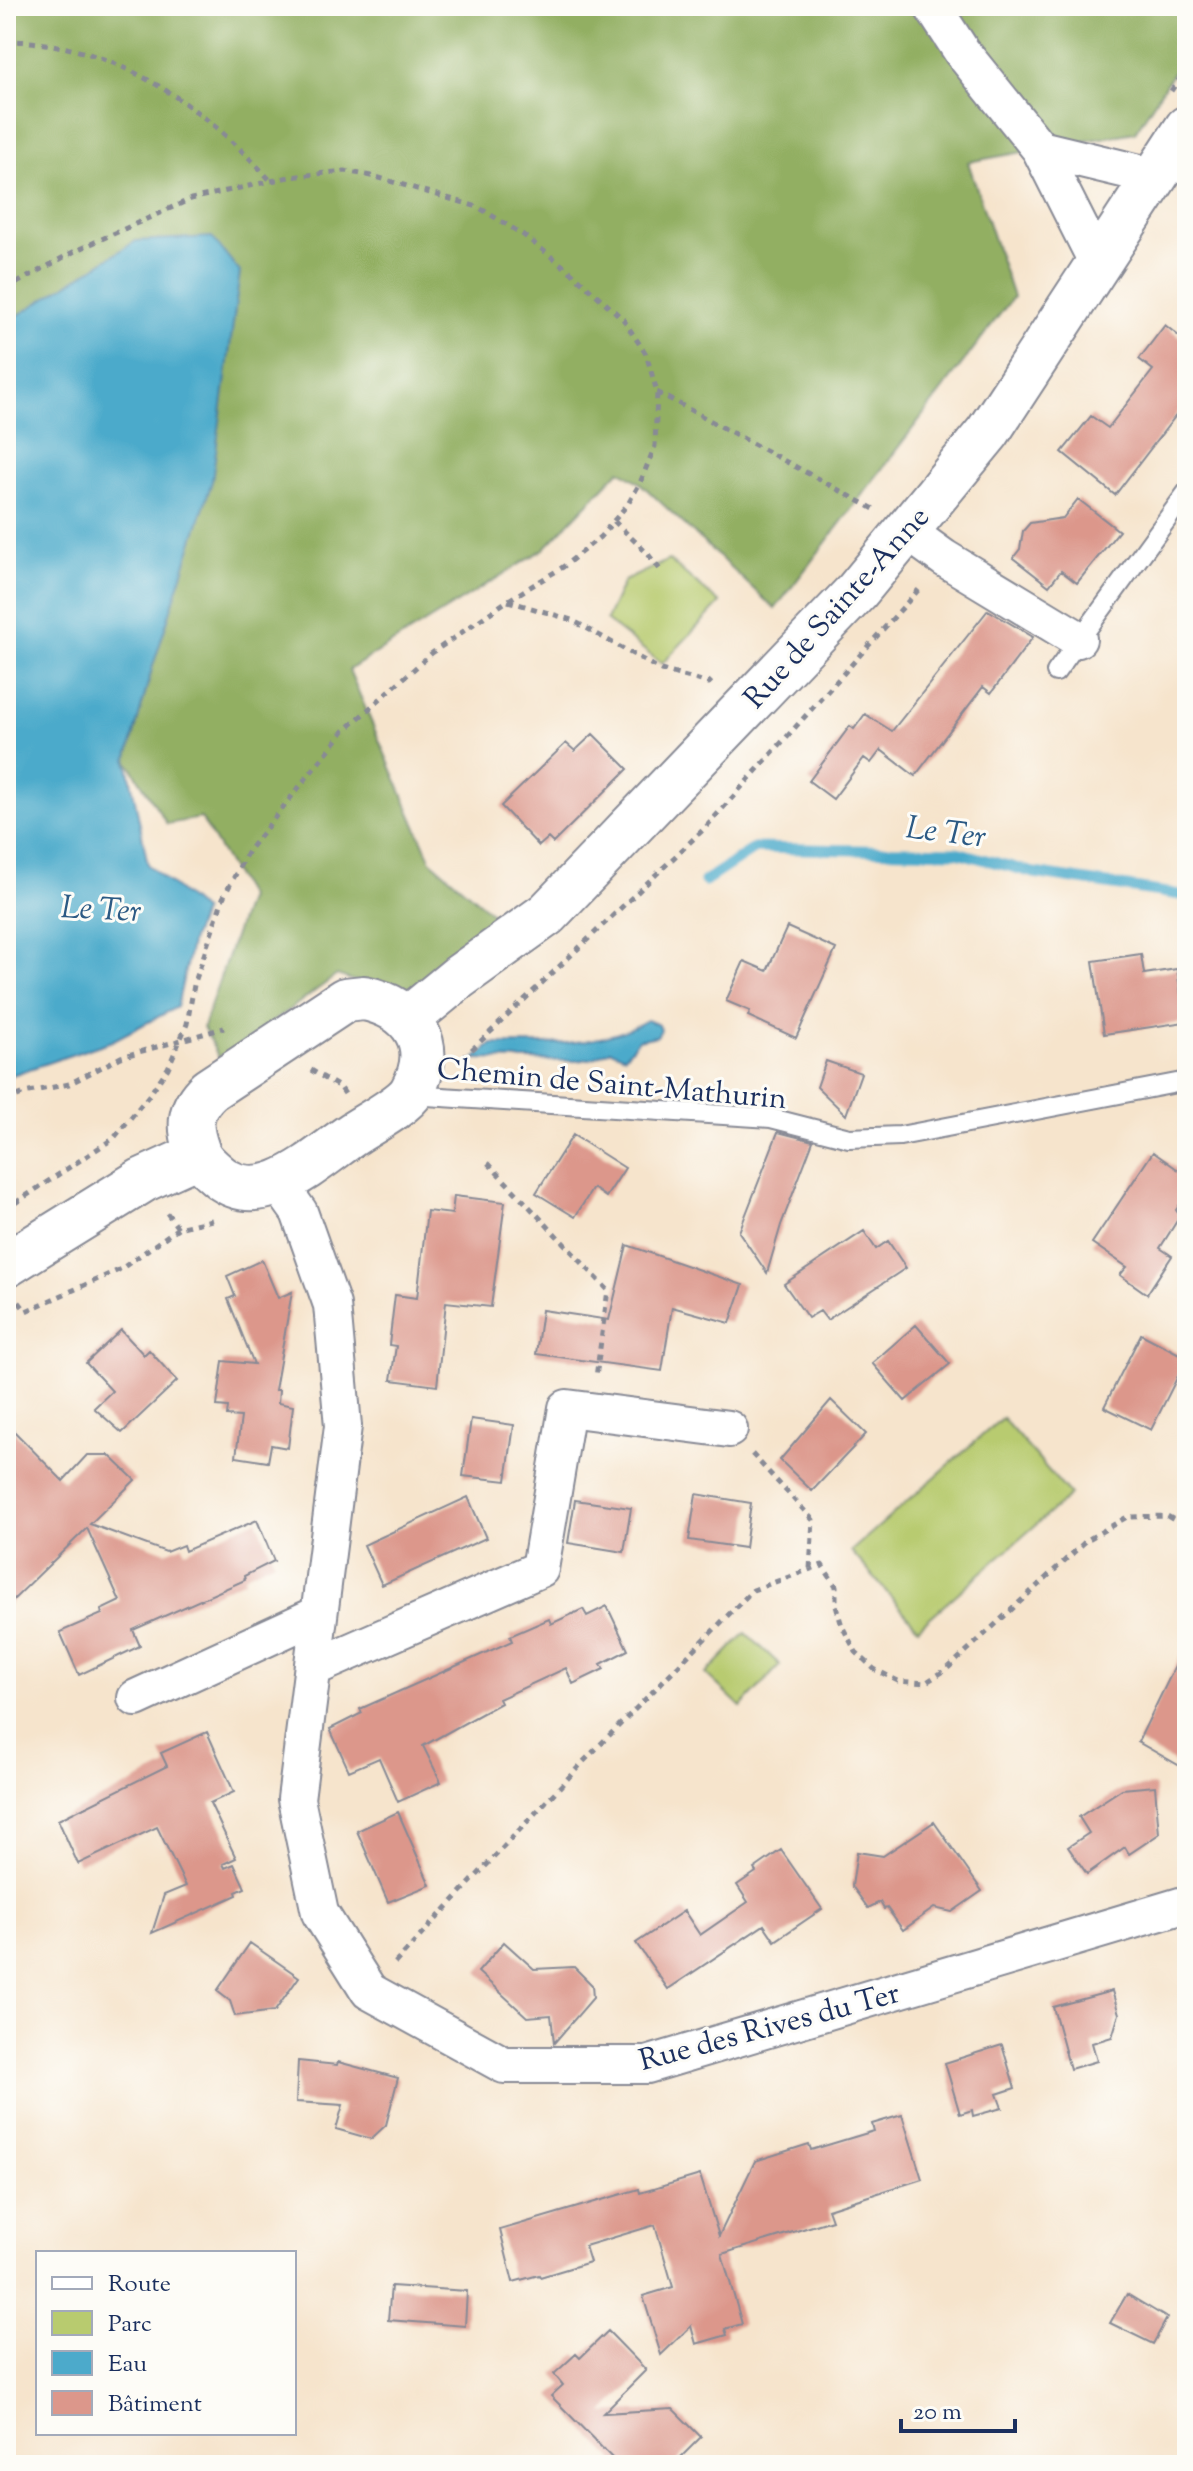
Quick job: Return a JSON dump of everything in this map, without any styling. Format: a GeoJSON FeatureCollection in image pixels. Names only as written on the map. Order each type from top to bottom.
{"type":"FeatureCollection","features":[{"type":"Feature","properties":{"kind":"street"},"geometry":{"type":"LineString","coordinates":[[932,6],[962,52],[1040,149],[1098,264]]}},
{"type":"Feature","properties":{"kind":"street","name":"Rue de Sainte-Anne"},"geometry":{"type":"LineString","coordinates":[[409,1018],[459,977],[547,914],[829,621],[892,521],[988,432],[1187,128]]}},
{"type":"Feature","properties":{"kind":"street"},"geometry":{"type":"LineString","coordinates":[[1040,149],[1156,177]]}},
{"type":"Feature","properties":{"kind":"street"},"geometry":{"type":"LineString","coordinates":[[892,521],[944,558],[1078,639]]}},
{"type":"Feature","properties":{"kind":"street"},"geometry":{"type":"LineString","coordinates":[[364,998],[385,1002],[409,1018],[419,1035],[423,1055],[423,1096],[279,1184],[251,1190],[230,1185],[198,1155],[191,1129],[196,1102],[209,1090],[345,1000],[364,998]]}},
{"type":"Feature","properties":{"kind":"street"},"geometry":{"type":"LineString","coordinates":[[11,1282],[143,1180],[198,1155]]}},
{"type":"Feature","properties":{"kind":"street","name":"Rue des Rives du Ter"},"geometry":{"type":"LineString","coordinates":[[279,1184],[299,1212],[332,1305],[343,1426],[296,1799],[320,1913],[369,1991],[504,2065],[647,2065],[1187,1904]]}},
{"type":"Feature","properties":{"kind":"street"},"geometry":{"type":"LineString","coordinates":[[313,1668],[540,1569],[567,1408],[729,1429]]}},
{"type":"Feature","properties":{"kind":"street"},"geometry":{"type":"LineString","coordinates":[[136,1698],[319,1614]]}},
{"type":"Feature","properties":{"kind":"lane"},"geometry":{"type":"LineString","coordinates":[[1056,672],[1187,492]]}},
{"type":"Feature","properties":{"kind":"lane","name":"Chemin de Saint-Mathurin"},"geometry":{"type":"LineString","coordinates":[[423,1096],[771,1118],[849,1138],[900,1136],[1187,1081]]}},
{"type":"Feature","properties":{"kind":"path"},"geometry":{"type":"LineString","coordinates":[[6,41],[34,41],[88,51],[145,78],[236,142],[271,181]]}},
{"type":"Feature","properties":{"kind":"path"},"geometry":{"type":"LineString","coordinates":[[6,289],[75,251],[191,199],[271,181],[345,171],[478,207],[522,234],[559,262],[623,319],[646,354],[657,392],[655,446],[640,483],[614,521],[600,537],[563,567],[432,653],[344,731],[248,851],[223,898],[194,985],[187,1024],[168,1068],[114,1138],[6,1209]]}},
{"type":"Feature","properties":{"kind":"path"},"geometry":{"type":"LineString","coordinates":[[657,392],[892,521]]}},
{"type":"Feature","properties":{"kind":"path"},"geometry":{"type":"LineString","coordinates":[[614,521],[662,572]]}},
{"type":"Feature","properties":{"kind":"path"},"geometry":{"type":"LineString","coordinates":[[866,521],[892,521]]}},
{"type":"Feature","properties":{"kind":"path"},"geometry":{"type":"LineString","coordinates":[[423,1096],[705,828],[908,604],[944,558]]}},
{"type":"Feature","properties":{"kind":"path"},"geometry":{"type":"LineString","coordinates":[[507,601],[572,620],[661,670],[682,678],[709,683],[718,674]]}},
{"type":"Feature","properties":{"kind":"path"},"geometry":{"type":"LineString","coordinates":[[6,1101],[24,1093],[69,1084],[121,1057],[179,1039]]}},
{"type":"Feature","properties":{"kind":"path"},"geometry":{"type":"LineString","coordinates":[[488,1163],[608,1290],[598,1364]]}},
{"type":"Feature","properties":{"kind":"path"},"geometry":{"type":"LineString","coordinates":[[11,1282],[26,1311],[121,1269],[178,1228]]}},
{"type":"Feature","properties":{"kind":"path"},"geometry":{"type":"LineString","coordinates":[[729,1429],[813,1520],[810,1569]]}},
{"type":"Feature","properties":{"kind":"path"},"geometry":{"type":"LineString","coordinates":[[369,1991],[584,1761],[753,1590],[822,1565],[836,1586],[836,1606],[842,1626],[856,1652],[874,1669],[898,1681],[925,1683],[947,1669],[1087,1540],[1127,1517],[1167,1516],[1187,1527]]}},
{"type":"Feature","properties":{"kind":"green space"},"geometry":{"type":"Polygon","coordinates":[[[6,6],[1187,6],[1187,51],[1135,132],[968,162],[1013,297],[775,609],[640,483],[620,470],[544,549],[349,670],[431,861],[500,920],[405,998],[337,975],[220,1060],[203,1027],[248,897],[201,818],[167,824],[127,760],[151,672],[16,319],[6,323],[6,6]]]}},
{"type":"Feature","properties":{"kind":"green space"},"geometry":{"type":"Polygon","coordinates":[[[669,560],[720,603],[662,664],[606,620],[624,581],[669,560]]]}},
{"type":"Feature","properties":{"kind":"green space"},"geometry":{"type":"Polygon","coordinates":[[[1002,1418],[1070,1495],[918,1628],[851,1551],[1002,1418]]]}},
{"type":"Feature","properties":{"kind":"green space"},"geometry":{"type":"Polygon","coordinates":[[[746,1633],[780,1665],[741,1707],[706,1674],[746,1633]]]}},
{"type":"Feature","properties":{"kind":"water"},"geometry":{"type":"Polygon","coordinates":[[[212,237],[240,272],[212,481],[151,672],[127,760],[148,865],[203,911],[192,939],[177,1007],[112,1041],[6,1077],[6,323],[136,241],[212,237]]]}},
{"type":"Feature","properties":{"kind":"water"},"geometry":{"type":"Polygon","coordinates":[[[647,1020],[659,1025],[661,1030],[657,1036],[638,1040],[625,1056],[611,1050],[577,1061],[475,1059],[492,1044],[591,1040],[629,1029],[647,1020]]]}},
{"type":"Feature","properties":{"kind":"building"},"geometry":{"type":"Polygon","coordinates":[[[1165,325],[1180,337],[1187,328],[1187,401],[1115,495],[1062,452],[1091,416],[1108,428],[1153,370],[1139,359],[1165,325]]]}},
{"type":"Feature","properties":{"kind":"building"},"geometry":{"type":"Polygon","coordinates":[[[1078,499],[1119,531],[1077,583],[1061,571],[1049,586],[1013,558],[1020,549],[1023,531],[1030,523],[1063,518],[1078,499]]]}},
{"type":"Feature","properties":{"kind":"building"},"geometry":{"type":"Polygon","coordinates":[[[988,610],[1033,637],[991,693],[983,687],[915,776],[881,750],[871,763],[864,758],[833,799],[809,781],[850,726],[854,729],[865,714],[892,731],[988,610]]]}},
{"type":"Feature","properties":{"kind":"building"},"geometry":{"type":"Polygon","coordinates":[[[593,734],[628,769],[553,843],[548,838],[539,846],[501,806],[566,743],[575,751],[593,734]]]}},
{"type":"Feature","properties":{"kind":"building"},"geometry":{"type":"Polygon","coordinates":[[[787,927],[836,949],[796,1038],[748,1016],[750,1011],[726,1001],[744,961],[767,971],[787,927]]]}},
{"type":"Feature","properties":{"kind":"building"},"geometry":{"type":"Polygon","coordinates":[[[1141,954],[1144,974],[1177,969],[1185,1022],[1104,1034],[1093,961],[1141,954]]]}},
{"type":"Feature","properties":{"kind":"building"},"geometry":{"type":"Polygon","coordinates":[[[826,1061],[861,1073],[846,1115],[817,1087],[826,1061]]]}},
{"type":"Feature","properties":{"kind":"building"},"geometry":{"type":"Polygon","coordinates":[[[778,1132],[813,1141],[781,1225],[767,1273],[739,1232],[778,1132]]]}},
{"type":"Feature","properties":{"kind":"building"},"geometry":{"type":"Polygon","coordinates":[[[573,1135],[625,1168],[606,1197],[593,1188],[575,1217],[536,1193],[573,1135]]]}},
{"type":"Feature","properties":{"kind":"building"},"geometry":{"type":"Polygon","coordinates":[[[1153,1152],[1187,1176],[1187,1194],[1176,1210],[1180,1216],[1160,1248],[1172,1256],[1147,1294],[1120,1275],[1127,1267],[1092,1243],[1153,1152]]]}},
{"type":"Feature","properties":{"kind":"building"},"geometry":{"type":"Polygon","coordinates":[[[454,1196],[505,1202],[491,1307],[446,1302],[437,1386],[391,1380],[396,1346],[389,1345],[395,1295],[417,1298],[427,1211],[452,1214],[454,1196]]]}},
{"type":"Feature","properties":{"kind":"building"},"geometry":{"type":"Polygon","coordinates":[[[864,1231],[876,1249],[888,1241],[906,1268],[827,1320],[820,1311],[808,1318],[784,1284],[864,1231]]]}},
{"type":"Feature","properties":{"kind":"building"},"geometry":{"type":"Polygon","coordinates":[[[627,1245],[743,1285],[730,1323],[672,1307],[662,1371],[536,1354],[542,1310],[609,1320],[627,1245]]]}},
{"type":"Feature","properties":{"kind":"building"},"geometry":{"type":"Polygon","coordinates":[[[262,1260],[278,1298],[292,1292],[275,1390],[279,1390],[278,1403],[293,1406],[288,1448],[271,1445],[268,1462],[236,1457],[241,1417],[227,1416],[228,1407],[217,1406],[223,1361],[254,1364],[228,1299],[235,1296],[227,1276],[262,1260]]]}},
{"type":"Feature","properties":{"kind":"building"},"geometry":{"type":"Polygon","coordinates":[[[916,1325],[950,1364],[905,1401],[872,1363],[916,1325]]]}},
{"type":"Feature","properties":{"kind":"building"},"geometry":{"type":"Polygon","coordinates":[[[121,1330],[144,1355],[149,1350],[177,1381],[122,1433],[94,1408],[112,1391],[86,1363],[121,1330]]]}},
{"type":"Feature","properties":{"kind":"building"},"geometry":{"type":"Polygon","coordinates":[[[1141,1334],[1187,1358],[1151,1430],[1104,1407],[1141,1334]]]}},
{"type":"Feature","properties":{"kind":"building"},"geometry":{"type":"Polygon","coordinates":[[[831,1400],[866,1434],[812,1491],[780,1460],[831,1400]]]}},
{"type":"Feature","properties":{"kind":"building"},"geometry":{"type":"Polygon","coordinates":[[[471,1419],[514,1425],[506,1481],[463,1476],[471,1419]]]}},
{"type":"Feature","properties":{"kind":"building"},"geometry":{"type":"Polygon","coordinates":[[[6,1423],[63,1481],[87,1455],[109,1455],[135,1480],[90,1524],[166,1552],[183,1545],[185,1551],[257,1520],[274,1561],[244,1576],[245,1580],[133,1630],[140,1646],[79,1675],[60,1632],[102,1614],[101,1610],[120,1601],[87,1528],[6,1607],[6,1423]]]}},
{"type":"Feature","properties":{"kind":"building"},"geometry":{"type":"Polygon","coordinates":[[[696,1494],[751,1503],[745,1548],[689,1540],[696,1494]]]}},
{"type":"Feature","properties":{"kind":"building"},"geometry":{"type":"Polygon","coordinates":[[[468,1497],[486,1538],[382,1585],[364,1545],[468,1497]]]}},
{"type":"Feature","properties":{"kind":"building"},"geometry":{"type":"Polygon","coordinates":[[[575,1500],[631,1508],[624,1552],[568,1543],[575,1500]]]}},
{"type":"Feature","properties":{"kind":"building"},"geometry":{"type":"Polygon","coordinates":[[[607,1606],[628,1650],[601,1664],[604,1669],[573,1684],[566,1668],[499,1699],[501,1703],[423,1746],[441,1782],[398,1802],[379,1758],[349,1771],[330,1729],[362,1713],[360,1709],[512,1641],[510,1636],[549,1619],[551,1624],[583,1609],[587,1616],[607,1606]]]}},
{"type":"Feature","properties":{"kind":"building"},"geometry":{"type":"Polygon","coordinates":[[[1187,1642],[1187,1770],[1138,1742],[1187,1642]]]}},
{"type":"Feature","properties":{"kind":"building"},"geometry":{"type":"Polygon","coordinates":[[[207,1732],[234,1792],[210,1803],[236,1858],[223,1864],[225,1868],[234,1864],[245,1888],[236,1892],[237,1895],[152,1933],[164,1895],[186,1886],[157,1827],[78,1864],[58,1820],[167,1766],[161,1753],[207,1732]]]}},
{"type":"Feature","properties":{"kind":"building"},"geometry":{"type":"Polygon","coordinates":[[[1155,1786],[1159,1834],[1129,1854],[1125,1847],[1087,1874],[1068,1847],[1089,1833],[1079,1817],[1122,1789],[1155,1786]]]}},
{"type":"Feature","properties":{"kind":"building"},"geometry":{"type":"Polygon","coordinates":[[[398,1812],[430,1885],[388,1902],[357,1831],[398,1812]]]}},
{"type":"Feature","properties":{"kind":"building"},"geometry":{"type":"Polygon","coordinates":[[[934,1822],[982,1891],[952,1912],[934,1908],[903,1930],[880,1902],[868,1908],[852,1886],[857,1852],[883,1856],[934,1822]]]}},
{"type":"Feature","properties":{"kind":"building"},"geometry":{"type":"Polygon","coordinates":[[[781,1850],[822,1909],[775,1941],[764,1925],[668,1989],[636,1943],[684,1911],[700,1935],[748,1902],[737,1885],[781,1850]]]}},
{"type":"Feature","properties":{"kind":"building"},"geometry":{"type":"Polygon","coordinates":[[[504,1942],[534,1969],[574,1967],[592,1985],[593,1998],[554,2043],[551,2015],[527,2017],[478,1972],[504,1942]]]}},
{"type":"Feature","properties":{"kind":"building"},"geometry":{"type":"Polygon","coordinates":[[[250,1943],[299,1977],[275,2011],[235,2016],[230,2001],[217,1991],[250,1943]]]}},
{"type":"Feature","properties":{"kind":"building"},"geometry":{"type":"Polygon","coordinates":[[[1112,1991],[1119,2014],[1112,2037],[1092,2043],[1097,2061],[1070,2069],[1053,2007],[1112,1991]]]}},
{"type":"Feature","properties":{"kind":"building"},"geometry":{"type":"Polygon","coordinates":[[[1002,2045],[1015,2088],[997,2094],[1002,2108],[973,2116],[972,2110],[960,2114],[945,2063],[1002,2045]]]}},
{"type":"Feature","properties":{"kind":"building"},"geometry":{"type":"Polygon","coordinates":[[[298,2061],[337,2065],[338,2062],[398,2078],[386,2125],[371,2139],[336,2129],[343,2105],[296,2102],[298,2061]]]}},
{"type":"Feature","properties":{"kind":"building"},"geometry":{"type":"Polygon","coordinates":[[[902,2115],[922,2179],[828,2209],[832,2220],[722,2254],[742,2324],[725,2329],[727,2335],[696,2344],[691,2326],[661,2355],[643,2296],[673,2287],[655,2225],[585,2246],[590,2262],[513,2282],[500,2230],[639,2189],[640,2193],[700,2175],[719,2236],[755,2161],[809,2144],[811,2150],[874,2131],[872,2124],[902,2115]]]}},
{"type":"Feature","properties":{"kind":"building"},"geometry":{"type":"Polygon","coordinates":[[[391,2286],[467,2291],[465,2326],[388,2320],[391,2286]]]}},
{"type":"Feature","properties":{"kind":"building"},"geometry":{"type":"Polygon","coordinates":[[[1127,2294],[1167,2318],[1153,2344],[1110,2323],[1127,2294]]]}},
{"type":"Feature","properties":{"kind":"building"},"geometry":{"type":"Polygon","coordinates":[[[608,2331],[646,2370],[603,2413],[673,2409],[701,2437],[673,2465],[619,2465],[551,2396],[563,2385],[554,2374],[576,2354],[580,2358],[608,2331]]]}},
{"type":"Feature","properties":{"kind":"waterway","name":"Le Ter"},"geometry":{"type":"LineString","coordinates":[[705,881],[755,848],[957,852],[1034,873],[1187,896]]}}]}
